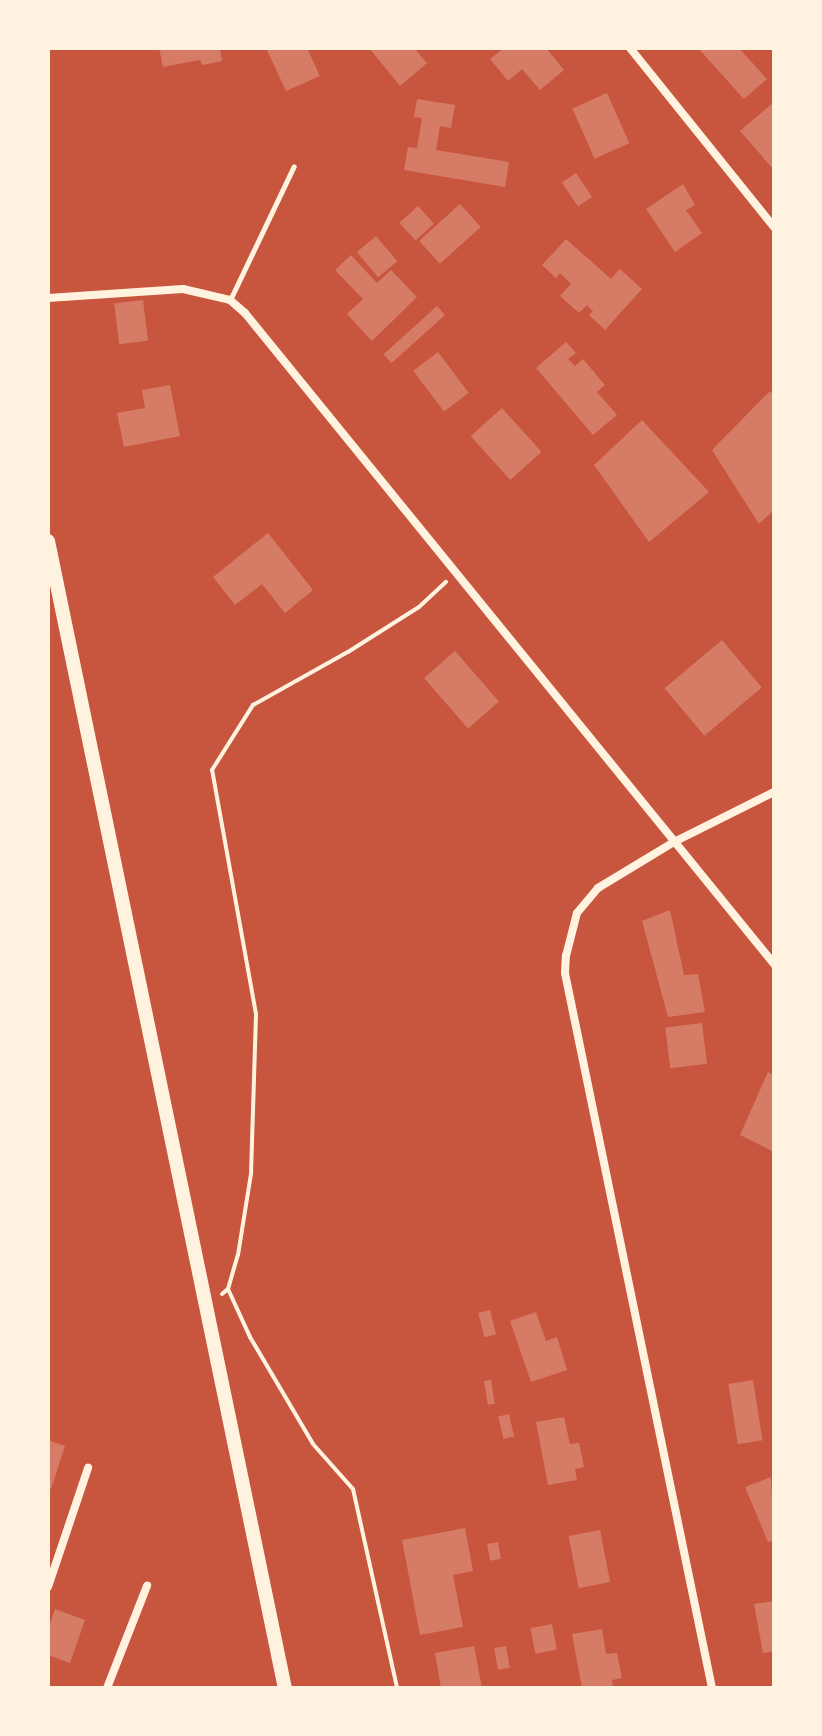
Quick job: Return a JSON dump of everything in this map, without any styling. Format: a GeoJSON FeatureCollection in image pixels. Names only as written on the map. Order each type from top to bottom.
{"type":"FeatureCollection","features":[{"type":"Feature","properties":{"kind":"main road"},"geometry":{"type":"LineString","coordinates":[[48,541],[285,1688]]}},
{"type":"Feature","properties":{"kind":"street"},"geometry":{"type":"LineString","coordinates":[[630,48],[774,227]]}},
{"type":"Feature","properties":{"kind":"street"},"geometry":{"type":"LineString","coordinates":[[48,298],[154,289],[208,292],[230,300],[245,313],[774,964]]}},
{"type":"Feature","properties":{"kind":"street"},"geometry":{"type":"LineString","coordinates":[[712,1688],[565,973],[566,956],[577,913],[598,888],[674,842],[774,792]]}},
{"type":"Feature","properties":{"kind":"street"},"geometry":{"type":"LineString","coordinates":[[48,1587],[88,1468]]}},
{"type":"Feature","properties":{"kind":"street"},"geometry":{"type":"LineString","coordinates":[[107,1688],[147,1586]]}},
{"type":"Feature","properties":{"kind":"lane"},"geometry":{"type":"LineString","coordinates":[[230,300],[294,166]]}},
{"type":"Feature","properties":{"kind":"path"},"geometry":{"type":"LineString","coordinates":[[207,1304],[228,1289],[238,1255],[251,1174],[256,1014],[212,770],[253,705],[348,652],[419,607],[456,573]]}},
{"type":"Feature","properties":{"kind":"path"},"geometry":{"type":"LineString","coordinates":[[228,1289],[250,1337],[313,1444],[353,1489],[397,1688]]}},
{"type":"Feature","properties":{"kind":"building"},"geometry":{"type":"Polygon","coordinates":[[[159,48],[220,48],[222,61],[202,65],[200,60],[163,67],[159,48]]]}},
{"type":"Feature","properties":{"kind":"building"},"geometry":{"type":"Polygon","coordinates":[[[266,48],[307,48],[320,76],[286,91],[266,48]]]}},
{"type":"Feature","properties":{"kind":"building"},"geometry":{"type":"Polygon","coordinates":[[[369,48],[414,48],[427,63],[400,86],[369,48]]]}},
{"type":"Feature","properties":{"kind":"building"},"geometry":{"type":"Polygon","coordinates":[[[504,48],[546,48],[564,70],[540,90],[522,69],[508,81],[490,59],[504,48]]]}},
{"type":"Feature","properties":{"kind":"building"},"geometry":{"type":"Polygon","coordinates":[[[698,48],[739,48],[767,79],[744,99],[698,48]]]}},
{"type":"Feature","properties":{"kind":"building"},"geometry":{"type":"Polygon","coordinates":[[[607,93],[629,143],[595,159],[572,108],[607,93]]]}},
{"type":"Feature","properties":{"kind":"building"},"geometry":{"type":"Polygon","coordinates":[[[417,99],[455,105],[451,128],[440,126],[436,150],[509,162],[505,187],[404,170],[408,147],[417,148],[422,118],[414,117],[417,99]]]}},
{"type":"Feature","properties":{"kind":"building"},"geometry":{"type":"Polygon","coordinates":[[[774,102],[774,170],[740,131],[774,102]]]}},
{"type":"Feature","properties":{"kind":"building"},"geometry":{"type":"Polygon","coordinates":[[[576,173],[592,197],[578,207],[562,183],[576,173]]]}},
{"type":"Feature","properties":{"kind":"building"},"geometry":{"type":"Polygon","coordinates":[[[683,184],[695,205],[686,210],[702,233],[675,252],[646,209],[683,184]]]}},
{"type":"Feature","properties":{"kind":"building"},"geometry":{"type":"Polygon","coordinates":[[[460,204],[481,227],[440,264],[419,241],[460,204]]]}},
{"type":"Feature","properties":{"kind":"building"},"geometry":{"type":"Polygon","coordinates":[[[418,206],[434,224],[415,241],[399,223],[418,206]]]}},
{"type":"Feature","properties":{"kind":"building"},"geometry":{"type":"Polygon","coordinates":[[[376,236],[397,261],[378,277],[357,252],[376,236]]]}},
{"type":"Feature","properties":{"kind":"building"},"geometry":{"type":"Polygon","coordinates":[[[566,239],[611,279],[620,269],[642,289],[605,330],[589,315],[593,311],[587,305],[579,313],[560,296],[571,284],[560,273],[556,278],[542,265],[566,239]]]}},
{"type":"Feature","properties":{"kind":"building"},"geometry":{"type":"Polygon","coordinates":[[[351,255],[377,283],[391,270],[417,297],[372,341],[347,314],[363,299],[335,270],[351,255]]]}},
{"type":"Feature","properties":{"kind":"building"},"geometry":{"type":"Polygon","coordinates":[[[143,300],[148,341],[119,344],[114,304],[143,300]]]}},
{"type":"Feature","properties":{"kind":"building"},"geometry":{"type":"Polygon","coordinates":[[[437,306],[445,315],[392,363],[383,354],[437,306]]]}},
{"type":"Feature","properties":{"kind":"building"},"geometry":{"type":"Polygon","coordinates":[[[566,342],[576,353],[568,359],[575,366],[583,359],[605,385],[597,392],[617,415],[593,435],[536,368],[566,342]]]}},
{"type":"Feature","properties":{"kind":"building"},"geometry":{"type":"Polygon","coordinates":[[[438,352],[469,393],[444,411],[413,371],[438,352]]]}},
{"type":"Feature","properties":{"kind":"building"},"geometry":{"type":"Polygon","coordinates":[[[170,385],[180,436],[124,447],[117,413],[145,408],[142,390],[170,385]]]}},
{"type":"Feature","properties":{"kind":"building"},"geometry":{"type":"Polygon","coordinates":[[[770,391],[774,397],[774,510],[759,524],[712,450],[770,391]]]}},
{"type":"Feature","properties":{"kind":"building"},"geometry":{"type":"Polygon","coordinates":[[[502,408],[541,452],[510,480],[471,436],[502,408]]]}},
{"type":"Feature","properties":{"kind":"building"},"geometry":{"type":"Polygon","coordinates":[[[642,420],[709,492],[649,542],[594,465],[642,420]]]}},
{"type":"Feature","properties":{"kind":"building"},"geometry":{"type":"Polygon","coordinates":[[[268,533],[313,590],[285,613],[262,584],[235,605],[213,577],[268,533]]]}},
{"type":"Feature","properties":{"kind":"building"},"geometry":{"type":"Polygon","coordinates":[[[722,640],[762,687],[704,736],[665,688],[722,640]]]}},
{"type":"Feature","properties":{"kind":"building"},"geometry":{"type":"Polygon","coordinates":[[[455,651],[499,702],[468,728],[424,678],[455,651]]]}},
{"type":"Feature","properties":{"kind":"building"},"geometry":{"type":"Polygon","coordinates":[[[670,910],[684,975],[698,974],[705,1012],[668,1017],[642,921],[670,910]]]}},
{"type":"Feature","properties":{"kind":"building"},"geometry":{"type":"Polygon","coordinates":[[[702,1023],[707,1064],[670,1068],[665,1028],[702,1023]]]}},
{"type":"Feature","properties":{"kind":"building"},"geometry":{"type":"Polygon","coordinates":[[[768,1072],[774,1075],[774,1152],[740,1135],[768,1072]]]}},
{"type":"Feature","properties":{"kind":"building"},"geometry":{"type":"Polygon","coordinates":[[[490,1310],[496,1334],[484,1337],[478,1313],[490,1310]]]}},
{"type":"Feature","properties":{"kind":"building"},"geometry":{"type":"Polygon","coordinates":[[[536,1312],[546,1341],[557,1337],[567,1370],[531,1382],[510,1321],[536,1312]]]}},
{"type":"Feature","properties":{"kind":"building"},"geometry":{"type":"Polygon","coordinates":[[[491,1380],[495,1404],[488,1405],[484,1381],[491,1380]]]}},
{"type":"Feature","properties":{"kind":"building"},"geometry":{"type":"Polygon","coordinates":[[[753,1380],[763,1440],[738,1444],[728,1384],[753,1380]]]}},
{"type":"Feature","properties":{"kind":"building"},"geometry":{"type":"Polygon","coordinates":[[[509,1414],[514,1436],[503,1439],[498,1416],[509,1414]]]}},
{"type":"Feature","properties":{"kind":"building"},"geometry":{"type":"Polygon","coordinates":[[[564,1417],[570,1444],[579,1443],[584,1467],[575,1469],[577,1480],[548,1485],[536,1422],[564,1417]]]}},
{"type":"Feature","properties":{"kind":"building"},"geometry":{"type":"Polygon","coordinates":[[[48,1440],[65,1446],[51,1489],[48,1488],[48,1440]]]}},
{"type":"Feature","properties":{"kind":"building"},"geometry":{"type":"Polygon","coordinates":[[[771,1477],[774,1540],[768,1542],[745,1487],[771,1477]]]}},
{"type":"Feature","properties":{"kind":"building"},"geometry":{"type":"Polygon","coordinates":[[[465,1528],[473,1571],[453,1575],[463,1627],[420,1635],[402,1540],[465,1528]]]}},
{"type":"Feature","properties":{"kind":"building"},"geometry":{"type":"Polygon","coordinates":[[[600,1530],[610,1582],[579,1588],[569,1536],[600,1530]]]}},
{"type":"Feature","properties":{"kind":"building"},"geometry":{"type":"Polygon","coordinates":[[[498,1542],[501,1559],[490,1561],[487,1544],[498,1542]]]}},
{"type":"Feature","properties":{"kind":"building"},"geometry":{"type":"Polygon","coordinates":[[[774,1601],[774,1651],[763,1653],[754,1604],[774,1601]]]}},
{"type":"Feature","properties":{"kind":"building"},"geometry":{"type":"Polygon","coordinates":[[[55,1609],[85,1620],[70,1663],[48,1655],[48,1630],[55,1609]]]}},
{"type":"Feature","properties":{"kind":"building"},"geometry":{"type":"Polygon","coordinates":[[[552,1624],[557,1650],[535,1654],[530,1628],[552,1624]]]}},
{"type":"Feature","properties":{"kind":"building"},"geometry":{"type":"Polygon","coordinates":[[[602,1629],[606,1654],[617,1653],[622,1678],[612,1680],[613,1688],[582,1688],[572,1634],[602,1629]]]}},
{"type":"Feature","properties":{"kind":"building"},"geometry":{"type":"Polygon","coordinates":[[[474,1646],[482,1688],[441,1688],[435,1653],[474,1646]]]}},
{"type":"Feature","properties":{"kind":"building"},"geometry":{"type":"Polygon","coordinates":[[[506,1646],[510,1668],[498,1670],[494,1648],[506,1646]]]}}]}
